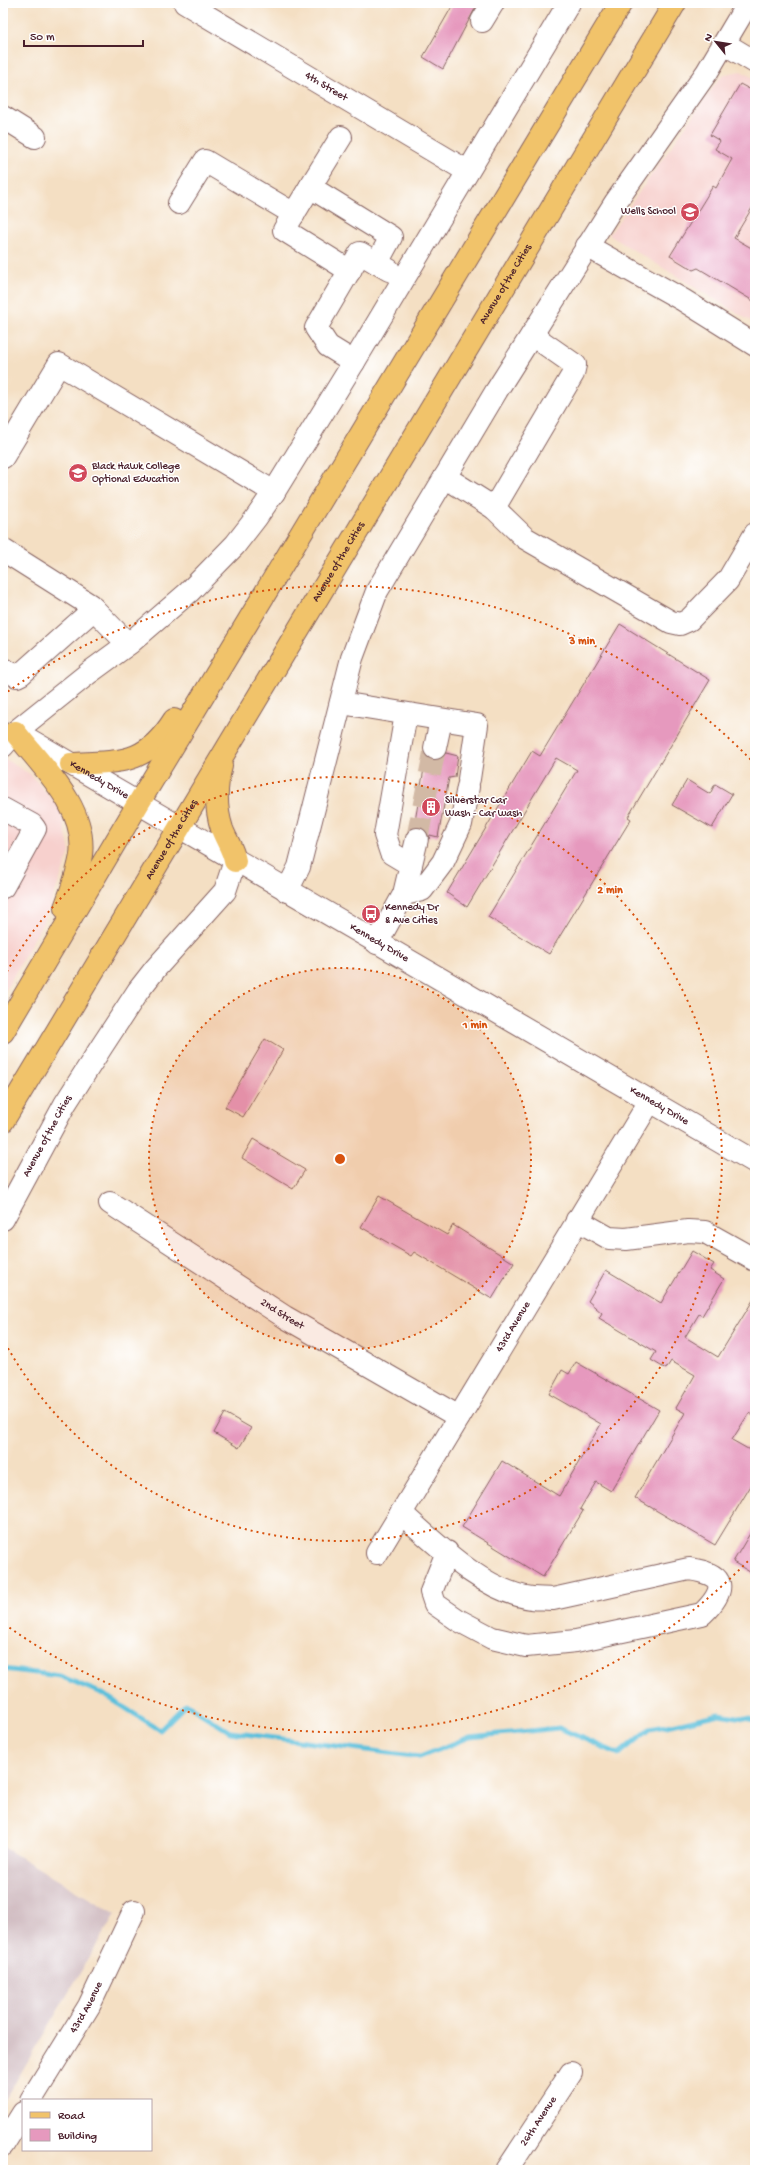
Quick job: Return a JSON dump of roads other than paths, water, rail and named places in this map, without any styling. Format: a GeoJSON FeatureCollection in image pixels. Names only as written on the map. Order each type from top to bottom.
{"type":"FeatureCollection","features":[{"type":"Feature","properties":{"kind":"main road"},"geometry":{"type":"LineString","coordinates":[[3,1032],[138,804],[621,3]]}},
{"type":"Feature","properties":{"kind":"main road","name":"Avenue of the Cities"},"geometry":{"type":"LineString","coordinates":[[3,1121],[676,3]]}},
{"type":"Feature","properties":{"kind":"main road"},"geometry":{"type":"LineString","coordinates":[[70,764],[114,762],[131,758],[148,751],[158,743],[167,732],[271,564],[346,459]]}},
{"type":"Feature","properties":{"kind":"main road"},"geometry":{"type":"LineString","coordinates":[[7,734],[59,788],[74,812],[78,824],[81,854],[78,871],[65,908],[37,974]]}},
{"type":"Feature","properties":{"kind":"main road"},"geometry":{"type":"LineString","coordinates":[[226,750],[218,778],[216,801],[222,829],[234,854],[234,861]]}},
{"type":"Feature","properties":{"kind":"street","name":"4th Street"},"geometry":{"type":"LineString","coordinates":[[185,3],[467,171]]}},
{"type":"Feature","properties":{"kind":"street"},"geometry":{"type":"LineString","coordinates":[[7,734],[128,644],[168,611],[214,568],[235,545],[274,492],[354,362],[569,3]]}},
{"type":"Feature","properties":{"kind":"street"},"geometry":{"type":"LineString","coordinates":[[288,891],[299,867],[352,658],[374,598],[389,569],[587,246],[725,44],[748,3]]}},
{"type":"Feature","properties":{"kind":"street"},"geometry":{"type":"LineString","coordinates":[[725,44],[755,62]]}},
{"type":"Feature","properties":{"kind":"street"},"geometry":{"type":"LineString","coordinates":[[3,117],[35,137]]}},
{"type":"Feature","properties":{"kind":"street"},"geometry":{"type":"LineString","coordinates":[[341,137],[284,230],[350,271]]}},
{"type":"Feature","properties":{"kind":"street"},"geometry":{"type":"LineString","coordinates":[[179,203],[205,161],[294,214]]}},
{"type":"Feature","properties":{"kind":"street"},"geometry":{"type":"LineString","coordinates":[[310,187],[391,237],[377,263]]}},
{"type":"Feature","properties":{"kind":"street"},"geometry":{"type":"LineString","coordinates":[[587,246],[683,300],[755,345]]}},
{"type":"Feature","properties":{"kind":"street"},"geometry":{"type":"LineString","coordinates":[[354,362],[328,346],[316,328],[360,253],[403,278]]}},
{"type":"Feature","properties":{"kind":"street"},"geometry":{"type":"LineString","coordinates":[[494,508],[573,374],[575,365],[532,335]]}},
{"type":"Feature","properties":{"kind":"street"},"geometry":{"type":"LineString","coordinates":[[3,457],[59,364],[274,492]]}},
{"type":"Feature","properties":{"kind":"street"},"geometry":{"type":"LineString","coordinates":[[445,477],[494,508],[525,538],[671,622],[680,624],[690,620],[728,580],[755,534]]}},
{"type":"Feature","properties":{"kind":"street"},"geometry":{"type":"LineString","coordinates":[[3,550],[94,609],[128,644]]}},
{"type":"Feature","properties":{"kind":"street"},"geometry":{"type":"LineString","coordinates":[[10,672],[94,609]]}},
{"type":"Feature","properties":{"kind":"street"},"geometry":{"type":"LineString","coordinates":[[341,703],[477,725],[461,824],[443,862],[422,890],[404,894]]}},
{"type":"Feature","properties":{"kind":"street"},"geometry":{"type":"LineString","coordinates":[[406,714],[385,835],[391,853],[411,865]]}},
{"type":"Feature","properties":{"kind":"street"},"geometry":{"type":"LineString","coordinates":[[436,748],[441,720]]}},
{"type":"Feature","properties":{"kind":"street","name":"Kennedy Drive"},"geometry":{"type":"LineString","coordinates":[[7,734],[70,764],[234,861],[755,1162]]}},
{"type":"Feature","properties":{"kind":"street"},"geometry":{"type":"LineString","coordinates":[[3,809],[23,819],[35,829],[3,887]]}},
{"type":"Feature","properties":{"kind":"street"},"geometry":{"type":"LineString","coordinates":[[377,943],[404,894],[417,839]]}},
{"type":"Feature","properties":{"kind":"street","name":"Avenue of the Cities"},"geometry":{"type":"LineString","coordinates":[[3,1219],[66,1104],[102,1046],[138,991],[156,968],[225,890],[234,861]]}},
{"type":"Feature","properties":{"kind":"street","name":"43rd Avenue"},"geometry":{"type":"LineString","coordinates":[[377,1553],[650,1100]]}},
{"type":"Feature","properties":{"kind":"street","name":"2nd Street"},"geometry":{"type":"LineString","coordinates":[[110,1203],[286,1317],[459,1417]]}},
{"type":"Feature","properties":{"kind":"street"},"geometry":{"type":"LineString","coordinates":[[577,1220],[609,1238],[626,1239],[688,1231],[705,1232],[755,1260]]}},
{"type":"Feature","properties":{"kind":"street"},"geometry":{"type":"LineString","coordinates":[[401,1514],[473,1572],[504,1590],[531,1598],[553,1599],[689,1569],[704,1571],[714,1577],[720,1584],[720,1591],[715,1602],[702,1614],[576,1641],[526,1646],[492,1638],[458,1620],[435,1604],[431,1592],[447,1552]]}},
{"type":"Feature","properties":{"kind":"street","name":"43rd Avenue"},"geometry":{"type":"LineString","coordinates":[[32,2099],[89,2006],[134,1911]]}},
{"type":"Feature","properties":{"kind":"street","name":"26th Avenue"},"geometry":{"type":"LineString","coordinates":[[507,2170],[571,2073]]}},
{"type":"Feature","properties":{"kind":"street"},"geometry":{"type":"LineString","coordinates":[[3,2145],[22,2115]]}},
{"type":"Feature","properties":{"kind":"waterway"},"geometry":{"type":"LineString","coordinates":[[3,1669],[60,1676],[103,1694],[160,1730],[186,1704],[230,1732],[420,1757],[470,1737],[559,1728],[619,1754],[649,1729],[719,1714],[755,1720]]}},
{"type":"Feature","properties":{"kind":"tunnel"},"geometry":{"type":"LineString","coordinates":[[417,839],[435,748]]}},
{"type":"Feature","properties":{"kind":"place","name":"Wells School"},"geometry":{"type":"Point","coordinates":[690,212]}},
{"type":"Feature","properties":{"kind":"place","name":"Black Hawk College Optional Education"},"geometry":{"type":"Point","coordinates":[78,473]}},
{"type":"Feature","properties":{"kind":"place","name":"Silverstar Car Wash - Car wash"},"geometry":{"type":"Point","coordinates":[431,807]}},
{"type":"Feature","properties":{"kind":"place","name":"Kennedy Dr & Ave Cities"},"geometry":{"type":"Point","coordinates":[371,914]}}]}
